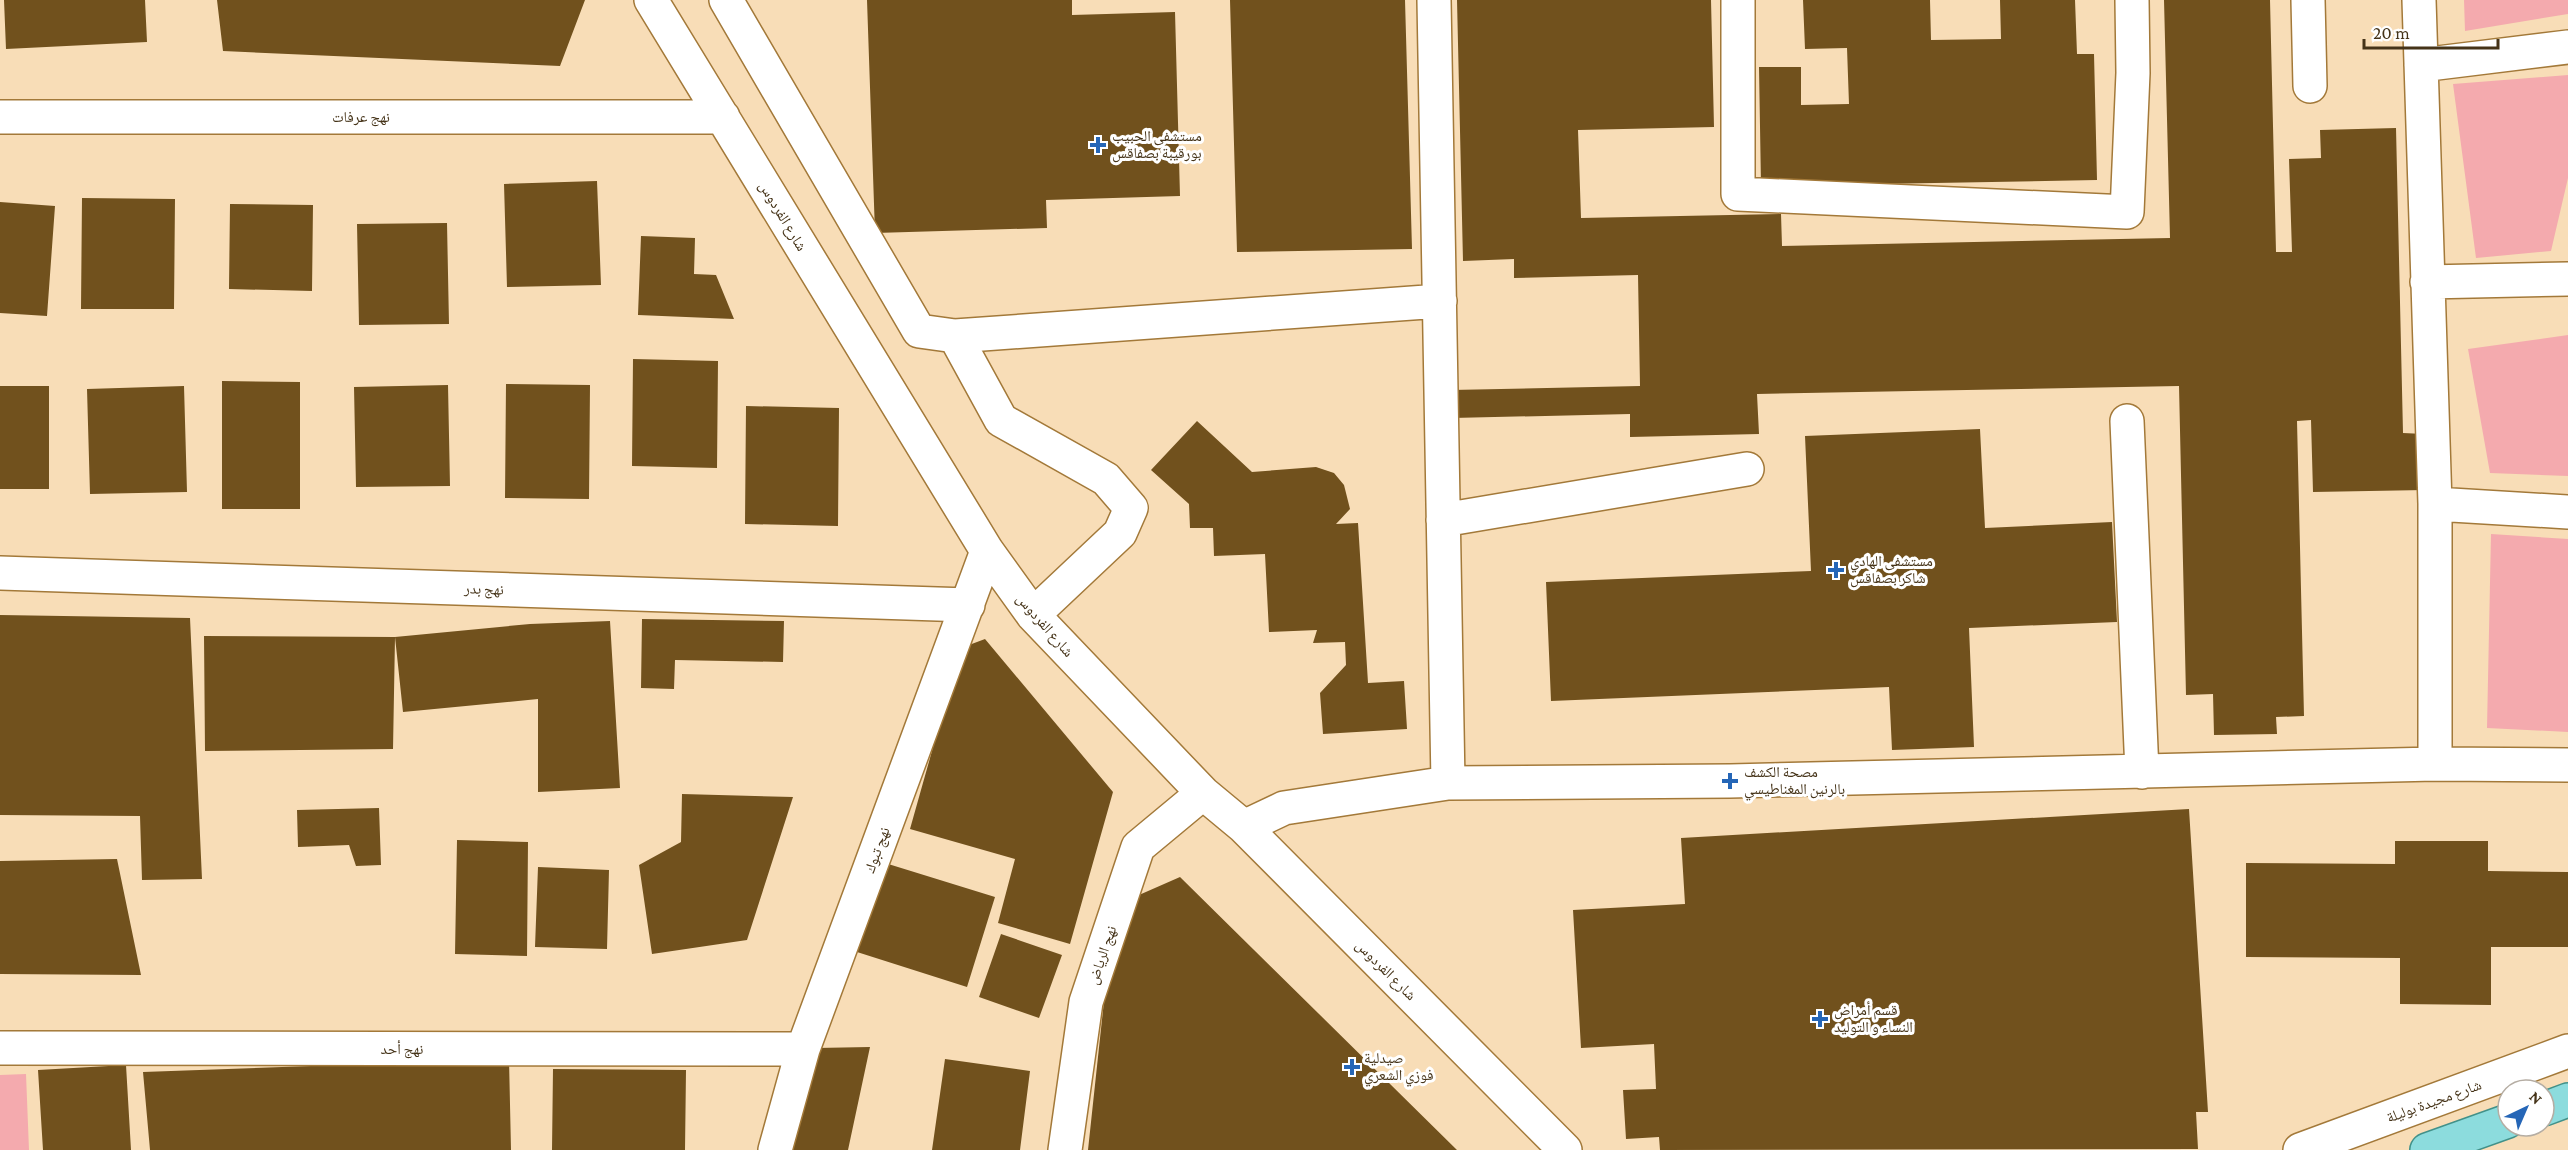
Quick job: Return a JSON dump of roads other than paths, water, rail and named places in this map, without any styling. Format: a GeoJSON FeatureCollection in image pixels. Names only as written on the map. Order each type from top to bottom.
{"type":"FeatureCollection","features":[{"type":"Feature","properties":{"kind":"main road"},"geometry":{"type":"LineString","coordinates":[[2427,1150],[2496,1125]]}},
{"type":"Feature","properties":{"kind":"street","name":"شارع الفردوس"},"geometry":{"type":"LineString","coordinates":[[651,0],[987,551],[1033,615],[1203,793],[1244,827],[1564,1150]]}},
{"type":"Feature","properties":{"kind":"street"},"geometry":{"type":"LineString","coordinates":[[726,0],[919,331],[954,336],[1440,302]]}},
{"type":"Feature","properties":{"kind":"street"},"geometry":{"type":"LineString","coordinates":[[1434,0],[1448,783]]}},
{"type":"Feature","properties":{"kind":"street"},"geometry":{"type":"LineString","coordinates":[[1738,0],[1738,194],[2127,212],[2133,73],[2132,0]]}},
{"type":"Feature","properties":{"kind":"street"},"geometry":{"type":"LineString","coordinates":[[2308,0],[2310,86]]}},
{"type":"Feature","properties":{"kind":"street"},"geometry":{"type":"LineString","coordinates":[[2419,0],[2435,504],[2435,764]]}},
{"type":"Feature","properties":{"kind":"street"},"geometry":{"type":"LineString","coordinates":[[2421,65],[2568,46]]}},
{"type":"Feature","properties":{"kind":"street","name":"نهج عرفات"},"geometry":{"type":"LineString","coordinates":[[0,117],[723,117]]}},
{"type":"Feature","properties":{"kind":"street"},"geometry":{"type":"LineString","coordinates":[[2427,282],[2568,279]]}},
{"type":"Feature","properties":{"kind":"street"},"geometry":{"type":"LineString","coordinates":[[954,336],[1001,420],[1106,479],[1131,508],[1120,533],[1033,615]]}},
{"type":"Feature","properties":{"kind":"street"},"geometry":{"type":"LineString","coordinates":[[2127,421],[2142,772]]}},
{"type":"Feature","properties":{"kind":"street"},"geometry":{"type":"LineString","coordinates":[[1443,520],[1747,469]]}},
{"type":"Feature","properties":{"kind":"street"},"geometry":{"type":"LineString","coordinates":[[2435,504],[2568,512]]}},
{"type":"Feature","properties":{"kind":"street","name":"نهج تبوك"},"geometry":{"type":"LineString","coordinates":[[775,1150],[803,1049],[987,551]]}},
{"type":"Feature","properties":{"kind":"street","name":"نهج بدر"},"geometry":{"type":"LineString","coordinates":[[0,573],[968,605]]}},
{"type":"Feature","properties":{"kind":"street"},"geometry":{"type":"LineString","coordinates":[[1244,827],[1284,808],[1448,783],[1730,782],[2435,764],[2568,765]]}},
{"type":"Feature","properties":{"kind":"street","name":"نهج الرياض"},"geometry":{"type":"LineString","coordinates":[[1065,1150],[1086,1002],[1138,847],[1203,793]]}},
{"type":"Feature","properties":{"kind":"street","name":"نهج أحد"},"geometry":{"type":"LineString","coordinates":[[0,1048],[803,1049]]}},
{"type":"Feature","properties":{"kind":"street","name":"شارع مجيدة بوليلة"},"geometry":{"type":"LineString","coordinates":[[2300,1150],[2568,1052]]}},
{"type":"Feature","properties":{"kind":"place","name":"مستشفى الحبيب بورقيبة بصفاقس"},"geometry":{"type":"Point","coordinates":[1098,145]}},
{"type":"Feature","properties":{"kind":"place","name":"مستشفى الهادي شاكر بصفاقس"},"geometry":{"type":"Point","coordinates":[1836,570]}},
{"type":"Feature","properties":{"kind":"place","name":"مصحة الكشف بالرنين المغناطيسي"},"geometry":{"type":"Point","coordinates":[1730,781]}},
{"type":"Feature","properties":{"kind":"place","name":"قسم أمراض النساء و التوليد"},"geometry":{"type":"Point","coordinates":[1820,1019]}},
{"type":"Feature","properties":{"kind":"place","name":"صيدلية فوزي الشعري"},"geometry":{"type":"Point","coordinates":[1352,1067]}}]}
